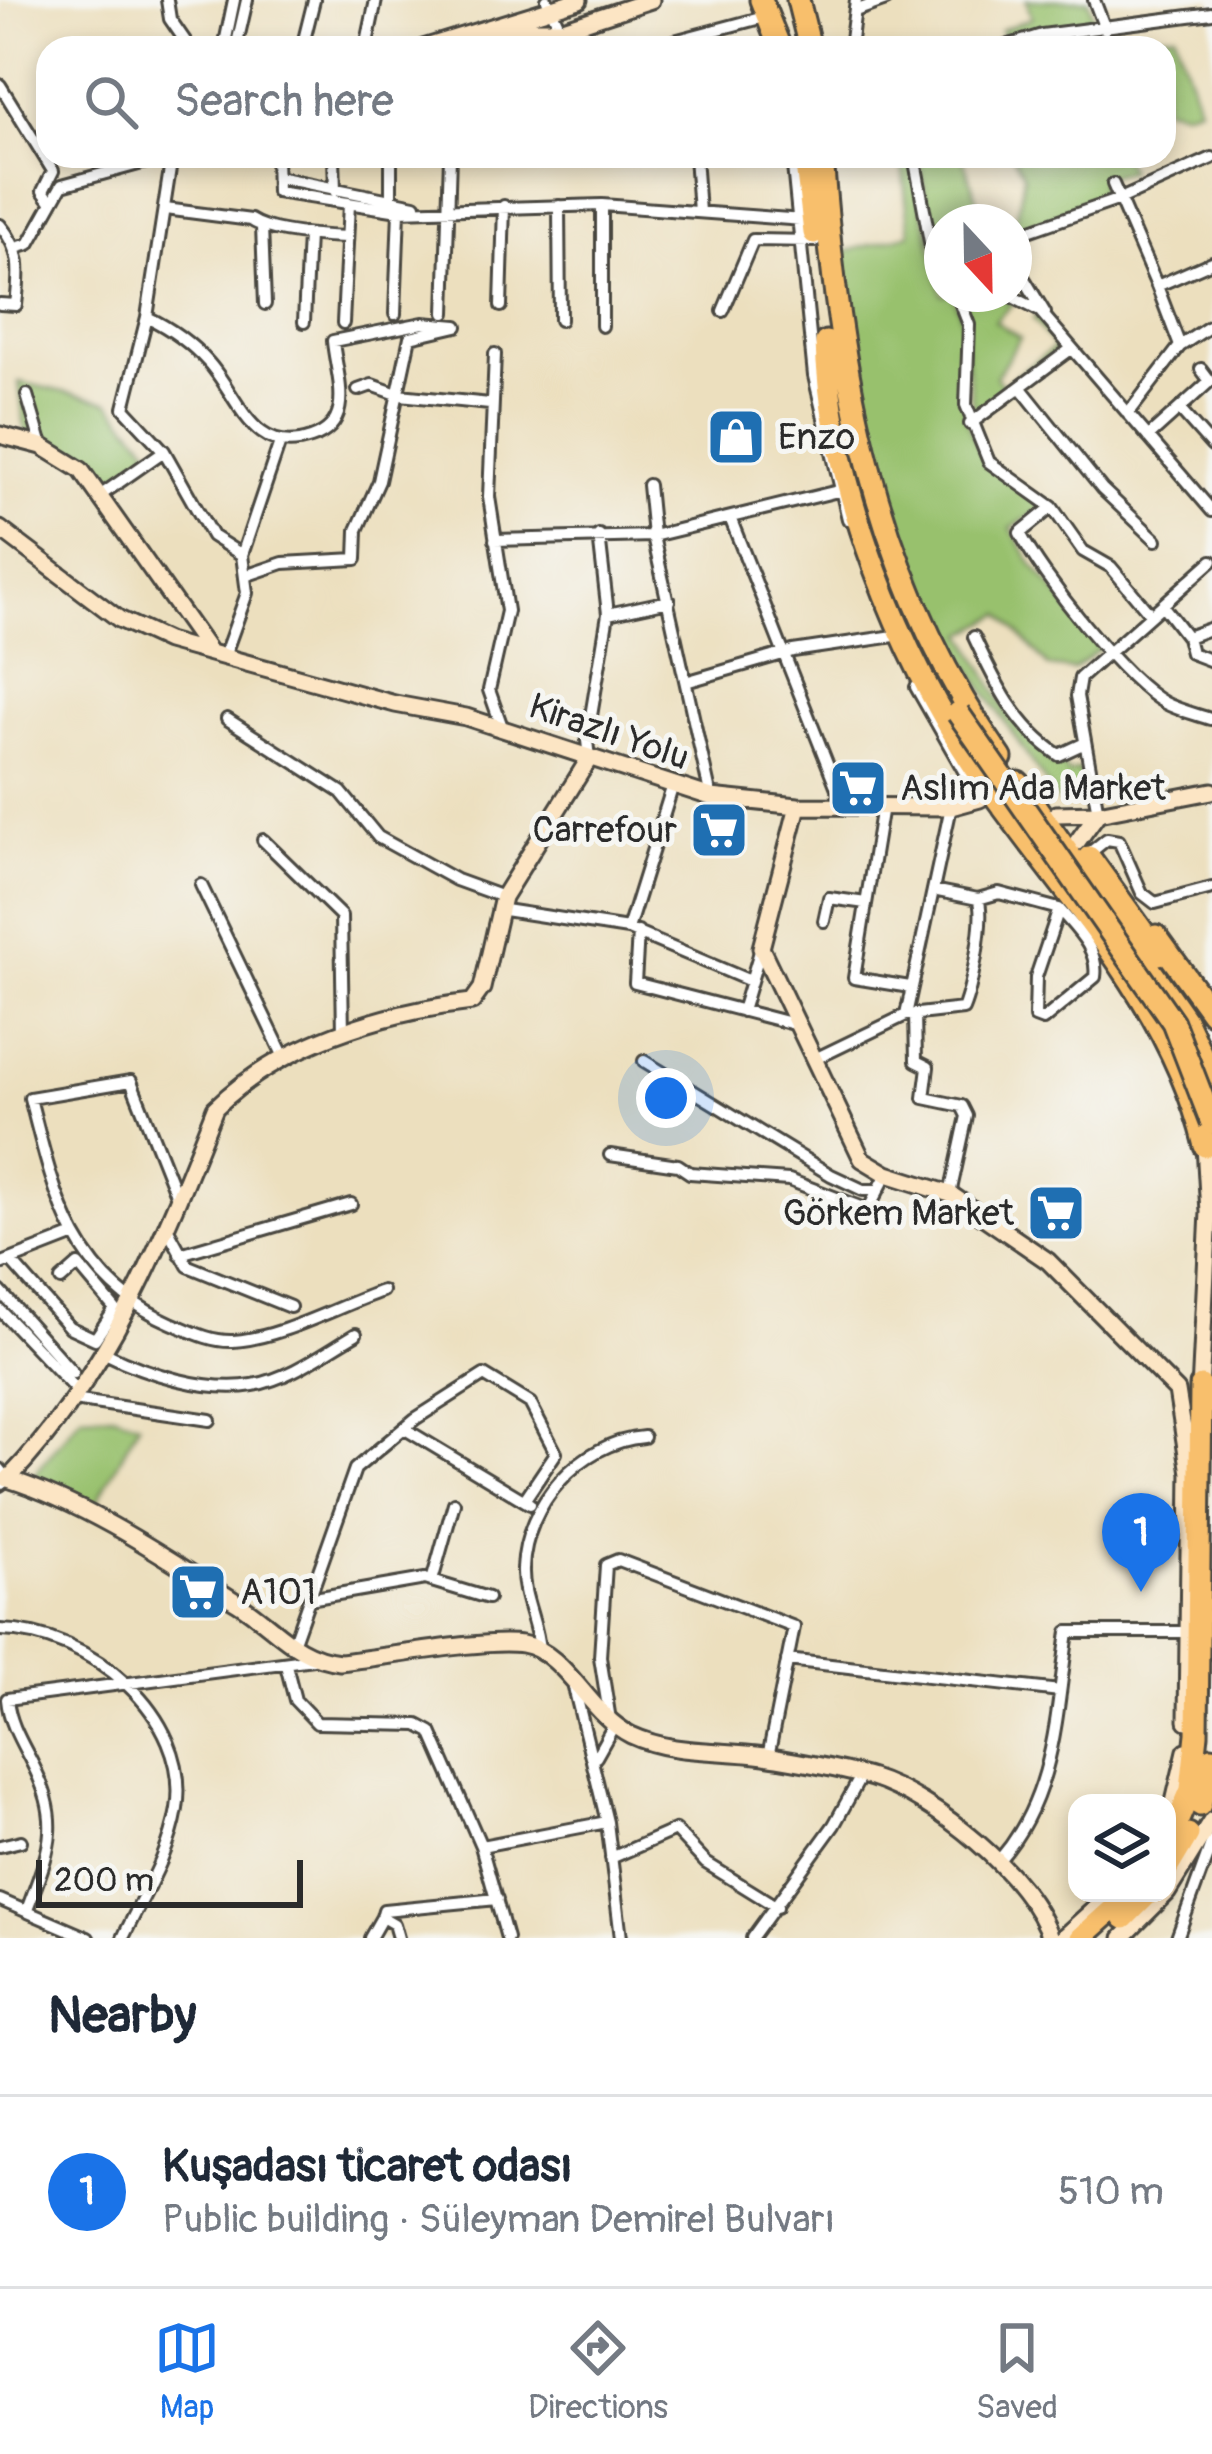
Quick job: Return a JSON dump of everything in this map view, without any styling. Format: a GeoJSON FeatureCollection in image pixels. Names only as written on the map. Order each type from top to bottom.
{"type":"FeatureCollection","features":[{"type":"Feature","properties":{"kind":"highway"},"geometry":{"type":"LineString","coordinates":[[798,0],[807,36]]}},
{"type":"Feature","properties":{"kind":"highway"},"geometry":{"type":"LineString","coordinates":[[764,8],[775,36]]}},
{"type":"Feature","properties":{"kind":"highway"},"geometry":{"type":"LineString","coordinates":[[805,168],[806,231],[832,339],[886,512],[918,592],[978,698],[1056,814],[1122,899],[1212,1041]]}},
{"type":"Feature","properties":{"kind":"highway"},"geometry":{"type":"LineString","coordinates":[[823,168],[832,339],[849,454],[881,554],[963,710],[1172,1022],[1212,1123]]}},
{"type":"Feature","properties":{"kind":"highway"},"geometry":{"type":"LineString","coordinates":[[832,339],[827,392],[847,475],[899,636],[981,776],[1142,996],[1202,1096],[1208,1144]]}},
{"type":"Feature","properties":{"kind":"highway"},"geometry":{"type":"LineString","coordinates":[[963,710],[1185,1019],[1212,1078]]}},
{"type":"Feature","properties":{"kind":"highway"},"geometry":{"type":"LineString","coordinates":[[1122,899],[1204,982],[1212,1013]]}},
{"type":"Feature","properties":{"kind":"highway"},"geometry":{"type":"LineString","coordinates":[[1190,1798],[1197,1734],[1201,1386]]}},
{"type":"Feature","properties":{"kind":"highway"},"geometry":{"type":"LineString","coordinates":[[1177,1843],[1203,1733],[1212,1521]]}},
{"type":"Feature","properties":{"kind":"highway"},"geometry":{"type":"LineString","coordinates":[[1177,1843],[1212,1758]]}},
{"type":"Feature","properties":{"kind":"highway"},"geometry":{"type":"LineString","coordinates":[[1177,1843],[1212,1784]]}},
{"type":"Feature","properties":{"kind":"highway"},"geometry":{"type":"LineString","coordinates":[[1082,1938],[1120,1902]]}},
{"type":"Feature","properties":{"kind":"highway"},"geometry":{"type":"LineString","coordinates":[[1101,1938],[1139,1902]]}},
{"type":"Feature","properties":{"kind":"street"},"geometry":{"type":"LineString","coordinates":[[167,0],[170,20],[181,36]]}},
{"type":"Feature","properties":{"kind":"street"},"geometry":{"type":"LineString","coordinates":[[226,36],[234,0]]}},
{"type":"Feature","properties":{"kind":"street"},"geometry":{"type":"LineString","coordinates":[[239,36],[247,0]]}},
{"type":"Feature","properties":{"kind":"street"},"geometry":{"type":"LineString","coordinates":[[305,36],[314,0]]}},
{"type":"Feature","properties":{"kind":"street"},"geometry":{"type":"LineString","coordinates":[[369,36],[377,0]]}},
{"type":"Feature","properties":{"kind":"street"},"geometry":{"type":"LineString","coordinates":[[469,36],[551,4],[576,0]]}},
{"type":"Feature","properties":{"kind":"street"},"geometry":{"type":"LineString","coordinates":[[508,36],[528,29],[563,29],[651,0]]}},
{"type":"Feature","properties":{"kind":"street"},"geometry":{"type":"LineString","coordinates":[[852,36],[856,6],[886,0]]}},
{"type":"Feature","properties":{"kind":"street"},"geometry":{"type":"LineString","coordinates":[[1094,0],[1106,29]]}},
{"type":"Feature","properties":{"kind":"street"},"geometry":{"type":"LineString","coordinates":[[551,4],[565,36]]}},
{"type":"Feature","properties":{"kind":"street"},"geometry":{"type":"LineString","coordinates":[[708,36],[764,8]]}},
{"type":"Feature","properties":{"kind":"street"},"geometry":{"type":"LineString","coordinates":[[1039,36],[1212,13]]}},
{"type":"Feature","properties":{"kind":"street"},"geometry":{"type":"LineString","coordinates":[[726,29],[726,36]]}},
{"type":"Feature","properties":{"kind":"street"},"geometry":{"type":"LineString","coordinates":[[0,85],[36,143]]}},
{"type":"Feature","properties":{"kind":"street"},"geometry":{"type":"LineString","coordinates":[[1032,230],[1120,199],[1212,158]]}},
{"type":"Feature","properties":{"kind":"street"},"geometry":{"type":"LineString","coordinates":[[51,168],[43,191],[52,203]]}},
{"type":"Feature","properties":{"kind":"street"},"geometry":{"type":"LineString","coordinates":[[19,247],[29,244],[62,185],[122,168]]}},
{"type":"Feature","properties":{"kind":"street"},"geometry":{"type":"LineString","coordinates":[[169,168],[147,317],[124,408],[164,451],[212,536],[242,555]]}},
{"type":"Feature","properties":{"kind":"street"},"geometry":{"type":"LineString","coordinates":[[277,168],[277,192],[399,211],[602,205],[699,212],[806,231]]}},
{"type":"Feature","properties":{"kind":"street"},"geometry":{"type":"LineString","coordinates":[[334,168],[335,191]]}},
{"type":"Feature","properties":{"kind":"street"},"geometry":{"type":"LineString","coordinates":[[391,168],[391,199]]}},
{"type":"Feature","properties":{"kind":"street"},"geometry":{"type":"LineString","coordinates":[[445,313],[450,168]]}},
{"type":"Feature","properties":{"kind":"street"},"geometry":{"type":"LineString","coordinates":[[696,168],[699,212]]}},
{"type":"Feature","properties":{"kind":"street"},"geometry":{"type":"LineString","coordinates":[[795,168],[806,231],[814,376],[838,490],[899,636],[980,800],[1017,824]]}},
{"type":"Feature","properties":{"kind":"street"},"geometry":{"type":"LineString","coordinates":[[916,168],[924,210]]}},
{"type":"Feature","properties":{"kind":"street"},"geometry":{"type":"LineString","coordinates":[[277,177],[427,207]]}},
{"type":"Feature","properties":{"kind":"street"},"geometry":{"type":"LineString","coordinates":[[1114,184],[1180,346]]}},
{"type":"Feature","properties":{"kind":"street"},"geometry":{"type":"LineString","coordinates":[[343,323],[349,205]]}},
{"type":"Feature","properties":{"kind":"street"},"geometry":{"type":"LineString","coordinates":[[602,205],[602,326]]}},
{"type":"Feature","properties":{"kind":"street"},"geometry":{"type":"LineString","coordinates":[[501,307],[504,206]]}},
{"type":"Feature","properties":{"kind":"street"},"geometry":{"type":"LineString","coordinates":[[559,206],[560,320]]}},
{"type":"Feature","properties":{"kind":"street"},"geometry":{"type":"LineString","coordinates":[[165,209],[300,229],[308,236],[346,237]]}},
{"type":"Feature","properties":{"kind":"street"},"geometry":{"type":"LineString","coordinates":[[395,314],[399,211]]}},
{"type":"Feature","properties":{"kind":"street"},"geometry":{"type":"LineString","coordinates":[[0,225],[19,247],[16,304],[0,304]]}},
{"type":"Feature","properties":{"kind":"street"},"geometry":{"type":"LineString","coordinates":[[262,227],[265,304]]}},
{"type":"Feature","properties":{"kind":"street"},"geometry":{"type":"LineString","coordinates":[[723,311],[753,240],[806,231]]}},
{"type":"Feature","properties":{"kind":"street"},"geometry":{"type":"LineString","coordinates":[[304,322],[308,236]]}},
{"type":"Feature","properties":{"kind":"street"},"geometry":{"type":"LineString","coordinates":[[1157,286],[1212,262]]}},
{"type":"Feature","properties":{"kind":"street"},"geometry":{"type":"LineString","coordinates":[[1032,288],[1046,316]]}},
{"type":"Feature","properties":{"kind":"street"},"geometry":{"type":"LineString","coordinates":[[1032,305],[1212,511]]}},
{"type":"Feature","properties":{"kind":"street"},"geometry":{"type":"LineString","coordinates":[[964,312],[969,325],[970,424],[988,462],[1052,507],[1083,551],[1111,566],[1151,616]]}},
{"type":"Feature","properties":{"kind":"street"},"geometry":{"type":"LineString","coordinates":[[147,317],[196,350],[246,422],[280,442],[323,434],[336,418],[344,394],[333,340],[376,336],[404,326],[455,324],[456,329],[410,337],[379,481],[357,530],[356,559],[283,563],[245,576]]}},
{"type":"Feature","properties":{"kind":"street"},"geometry":{"type":"LineString","coordinates":[[1128,414],[1180,346],[1212,325]]}},
{"type":"Feature","properties":{"kind":"street"},"geometry":{"type":"LineString","coordinates":[[970,424],[1071,350]]}},
{"type":"Feature","properties":{"kind":"street"},"geometry":{"type":"LineString","coordinates":[[495,354],[489,497],[507,610],[489,690],[502,727]]}},
{"type":"Feature","properties":{"kind":"street"},"geometry":{"type":"LineString","coordinates":[[1148,436],[1210,381],[1201,369]]}},
{"type":"Feature","properties":{"kind":"street"},"geometry":{"type":"LineString","coordinates":[[358,390],[372,385],[400,395],[490,404]]}},
{"type":"Feature","properties":{"kind":"street"},"geometry":{"type":"LineString","coordinates":[[1020,387],[1102,489],[1156,540]]}},
{"type":"Feature","properties":{"kind":"street"},"geometry":{"type":"LineString","coordinates":[[27,395],[42,446]]}},
{"type":"Feature","properties":{"kind":"street"},"geometry":{"type":"LineString","coordinates":[[1180,410],[1212,446]]}},
{"type":"Feature","properties":{"kind":"street"},"geometry":{"type":"LineString","coordinates":[[0,436],[42,446],[81,470],[217,652],[247,593],[242,555],[280,442]]}},
{"type":"Feature","properties":{"kind":"street"},"geometry":{"type":"LineString","coordinates":[[101,495],[164,451]]}},
{"type":"Feature","properties":{"kind":"street"},"geometry":{"type":"LineString","coordinates":[[648,485],[653,536],[689,681],[711,797]]}},
{"type":"Feature","properties":{"kind":"street"},"geometry":{"type":"LineString","coordinates":[[495,540],[653,536],[838,490]]}},
{"type":"Feature","properties":{"kind":"street"},"geometry":{"type":"LineString","coordinates":[[1052,507],[1020,533],[1036,566],[1110,651],[1165,703],[1210,718]]}},
{"type":"Feature","properties":{"kind":"street"},"geometry":{"type":"LineString","coordinates":[[731,520],[844,806]]}},
{"type":"Feature","properties":{"kind":"street","name":"Kirazlı Yolu"},"geometry":{"type":"LineString","coordinates":[[0,529],[119,619],[167,641],[395,704],[502,727],[672,788],[798,806],[952,807],[980,800]]}},
{"type":"Feature","properties":{"kind":"street"},"geometry":{"type":"LineString","coordinates":[[314,1659],[243,1606],[89,1516],[3,1477],[76,1396],[105,1353],[132,1306],[215,1108],[235,1089],[285,1059],[388,1017],[472,1002],[482,988],[500,903],[589,759],[587,740],[608,614],[599,535]]}},
{"type":"Feature","properties":{"kind":"street"},"geometry":{"type":"LineString","coordinates":[[1082,848],[1098,813],[1077,696],[1080,678],[1212,561]]}},
{"type":"Feature","properties":{"kind":"street"},"geometry":{"type":"LineString","coordinates":[[608,614],[669,601]]}},
{"type":"Feature","properties":{"kind":"street"},"geometry":{"type":"LineString","coordinates":[[1163,606],[1187,637],[1191,652],[1212,661]]}},
{"type":"Feature","properties":{"kind":"street"},"geometry":{"type":"LineString","coordinates":[[1187,637],[1212,628]]}},
{"type":"Feature","properties":{"kind":"street"},"geometry":{"type":"LineString","coordinates":[[689,681],[786,654],[899,636]]}},
{"type":"Feature","properties":{"kind":"street"},"geometry":{"type":"LineString","coordinates":[[974,637],[997,684],[1036,740],[1059,755],[1085,743]]}},
{"type":"Feature","properties":{"kind":"street"},"geometry":{"type":"LineString","coordinates":[[227,719],[341,792],[378,837],[500,903],[633,931],[748,980]]}},
{"type":"Feature","properties":{"kind":"street"},"geometry":{"type":"LineString","coordinates":[[980,800],[986,788],[981,776]]}},
{"type":"Feature","properties":{"kind":"street"},"geometry":{"type":"LineString","coordinates":[[672,788],[633,931],[635,983],[801,1025]]}},
{"type":"Feature","properties":{"kind":"street"},"geometry":{"type":"LineString","coordinates":[[1056,814],[1098,813],[1212,791]]}},
{"type":"Feature","properties":{"kind":"street"},"geometry":{"type":"LineString","coordinates":[[742,1011],[798,806]]}},
{"type":"Feature","properties":{"kind":"street"},"geometry":{"type":"LineString","coordinates":[[881,806],[854,978],[910,987]]}},
{"type":"Feature","properties":{"kind":"street"},"geometry":{"type":"LineString","coordinates":[[950,1194],[968,1116],[962,1106],[924,1098],[928,1067],[916,1061],[910,987],[952,807]]}},
{"type":"Feature","properties":{"kind":"street"},"geometry":{"type":"LineString","coordinates":[[1082,848],[1107,839],[1119,841],[1142,893],[1156,903],[1212,888]]}},
{"type":"Feature","properties":{"kind":"street"},"geometry":{"type":"LineString","coordinates":[[262,840],[340,916],[343,1033]]}},
{"type":"Feature","properties":{"kind":"street"},"geometry":{"type":"LineString","coordinates":[[201,885],[285,1059]]}},
{"type":"Feature","properties":{"kind":"street"},"geometry":{"type":"LineString","coordinates":[[933,890],[978,899],[999,893],[1059,909],[1088,945],[1097,968],[1095,977],[1043,1020],[1035,1017],[1036,977],[1059,909]]}},
{"type":"Feature","properties":{"kind":"street"},"geometry":{"type":"LineString","coordinates":[[824,921],[830,898],[866,903]]}},
{"type":"Feature","properties":{"kind":"street"},"geometry":{"type":"LineString","coordinates":[[817,1058],[910,1015],[963,1009],[975,967],[982,908],[978,899]]}},
{"type":"Feature","properties":{"kind":"street"},"geometry":{"type":"LineString","coordinates":[[761,948],[862,1159],[883,1182]]}},
{"type":"Feature","properties":{"kind":"street"},"geometry":{"type":"LineString","coordinates":[[644,1060],[831,1175],[863,1190],[883,1182],[950,1194],[1048,1262],[1177,1391],[1190,1473]]}},
{"type":"Feature","properties":{"kind":"street"},"geometry":{"type":"LineString","coordinates":[[178,1197],[130,1082],[30,1098],[57,1208],[72,1236],[132,1306],[196,1334],[235,1341],[382,1291]]}},
{"type":"Feature","properties":{"kind":"street"},"geometry":{"type":"LineString","coordinates":[[1174,1794],[1188,1738],[1185,1632],[1190,1473],[1201,1386],[1208,1144]]}},
{"type":"Feature","properties":{"kind":"street"},"geometry":{"type":"LineString","coordinates":[[610,1155],[678,1165],[690,1173],[789,1180],[868,1210],[883,1182]]}},
{"type":"Feature","properties":{"kind":"street"},"geometry":{"type":"LineString","coordinates":[[180,1254],[351,1204]]}},
{"type":"Feature","properties":{"kind":"street"},"geometry":{"type":"LineString","coordinates":[[166,1226],[188,1266],[290,1307]]}},
{"type":"Feature","properties":{"kind":"street"},"geometry":{"type":"LineString","coordinates":[[61,1280],[78,1265],[115,1309],[95,1339],[69,1327],[5,1262],[72,1236]]}},
{"type":"Feature","properties":{"kind":"street"},"geometry":{"type":"LineString","coordinates":[[0,1292],[73,1373]]}},
{"type":"Feature","properties":{"kind":"street"},"geometry":{"type":"LineString","coordinates":[[0,1310],[76,1396],[210,1420]]}},
{"type":"Feature","properties":{"kind":"street"},"geometry":{"type":"LineString","coordinates":[[105,1353],[136,1368],[226,1386],[255,1385],[356,1334]]}},
{"type":"Feature","properties":{"kind":"street"},"geometry":{"type":"LineString","coordinates":[[292,1647],[355,1469],[405,1429],[490,1374],[530,1402],[555,1450],[555,1460],[525,1499]]}},
{"type":"Feature","properties":{"kind":"street"},"geometry":{"type":"LineString","coordinates":[[405,1429],[538,1509]]}},
{"type":"Feature","properties":{"kind":"street"},"geometry":{"type":"LineString","coordinates":[[539,1652],[523,1568],[538,1509],[593,1452],[618,1439],[644,1436]]}},
{"type":"Feature","properties":{"kind":"street"},"geometry":{"type":"LineString","coordinates":[[433,1581],[454,1503]]}},
{"type":"Feature","properties":{"kind":"street"},"geometry":{"type":"LineString","coordinates":[[595,1760],[612,1724],[600,1657],[606,1565],[618,1561],[794,1628],[768,1757]]}},
{"type":"Feature","properties":{"kind":"street"},"geometry":{"type":"LineString","coordinates":[[309,1599],[433,1581],[488,1598]]}},
{"type":"Feature","properties":{"kind":"street"},"geometry":{"type":"LineString","coordinates":[[0,1630],[58,1642],[97,1659],[131,1686],[163,1733],[178,1774],[178,1805],[169,1849],[123,1938]]}},
{"type":"Feature","properties":{"kind":"street"},"geometry":{"type":"LineString","coordinates":[[1000,1859],[1027,1821],[1052,1760],[1068,1632],[1185,1632]]}},
{"type":"Feature","properties":{"kind":"street"},"geometry":{"type":"LineString","coordinates":[[27,1910],[54,1827],[48,1794],[3,1700],[314,1659],[340,1662],[521,1644],[551,1656],[612,1724],[675,1750],[768,1757],[861,1776],[914,1800],[1000,1859],[1044,1920],[1050,1938]]}},
{"type":"Feature","properties":{"kind":"street"},"geometry":{"type":"LineString","coordinates":[[787,1660],[1060,1691]]}},
{"type":"Feature","properties":{"kind":"street"},"geometry":{"type":"LineString","coordinates":[[286,1665],[295,1700],[317,1724],[428,1727],[481,1846],[507,1938]]}},
{"type":"Feature","properties":{"kind":"street"},"geometry":{"type":"LineString","coordinates":[[574,1684],[607,1822],[621,1938]]}},
{"type":"Feature","properties":{"kind":"street"},"geometry":{"type":"LineString","coordinates":[[752,1938],[834,1825],[861,1776]]}},
{"type":"Feature","properties":{"kind":"street"},"geometry":{"type":"LineString","coordinates":[[1176,1878],[1212,1820]]}},
{"type":"Feature","properties":{"kind":"street"},"geometry":{"type":"LineString","coordinates":[[481,1846],[607,1822]]}},
{"type":"Feature","properties":{"kind":"street"},"geometry":{"type":"LineString","coordinates":[[611,1858],[675,1830],[706,1863],[777,1907]]}},
{"type":"Feature","properties":{"kind":"street"},"geometry":{"type":"LineString","coordinates":[[0,1846],[21,1841]]}},
{"type":"Feature","properties":{"kind":"street"},"geometry":{"type":"LineString","coordinates":[[1177,1938],[1212,1842]]}},
{"type":"Feature","properties":{"kind":"street"},"geometry":{"type":"LineString","coordinates":[[370,1938],[384,1910],[497,1899]]}},
{"type":"Feature","properties":{"kind":"street"},"geometry":{"type":"LineString","coordinates":[[0,1900],[88,1938]]}},
{"type":"Feature","properties":{"kind":"street"},"geometry":{"type":"LineString","coordinates":[[1062,1938],[1102,1902]]}},
{"type":"Feature","properties":{"kind":"street"},"geometry":{"type":"LineString","coordinates":[[1122,1938],[1158,1902]]}},
{"type":"Feature","properties":{"kind":"street"},"geometry":{"type":"LineString","coordinates":[[382,1917],[394,1924],[398,1938]]}},
{"type":"Feature","properties":{"kind":"green space"},"geometry":{"type":"Polygon","coordinates":[[[1026,0],[1088,0],[1095,20],[1092,25],[1003,36],[1001,30],[1032,18],[1026,0]]]}},
{"type":"Feature","properties":{"kind":"green space"},"geometry":{"type":"Polygon","coordinates":[[[1176,36],[1199,106],[1176,109],[1176,36]]]}},
{"type":"Feature","properties":{"kind":"green space"},"geometry":{"type":"Polygon","coordinates":[[[902,168],[913,168],[924,216],[924,312],[959,312],[966,417],[972,435],[992,466],[1046,506],[1011,528],[1033,565],[1102,647],[1073,670],[1049,667],[1002,614],[965,634],[1008,715],[1053,765],[1061,762],[1068,774],[1080,769],[1083,804],[1060,804],[974,674],[910,553],[880,470],[858,384],[837,254],[910,234],[902,168]]]}},
{"type":"Feature","properties":{"kind":"green space"},"geometry":{"type":"Polygon","coordinates":[[[921,168],[966,168],[979,204],[927,204],[921,168]]]}},
{"type":"Feature","properties":{"kind":"green space"},"geometry":{"type":"Polygon","coordinates":[[[1020,168],[1129,171],[1107,176],[1099,187],[1106,199],[1032,226],[1032,204],[1019,204],[1024,175],[1020,168]]]}},
{"type":"Feature","properties":{"kind":"green space"},"geometry":{"type":"Polygon","coordinates":[[[961,312],[1004,312],[995,321],[1020,338],[996,377],[1003,385],[1055,347],[1033,319],[1038,315],[1062,348],[974,417],[961,312]]]}},
{"type":"Feature","properties":{"kind":"green space"},"geometry":{"type":"Polygon","coordinates":[[[19,382],[109,402],[152,451],[105,485],[69,452],[25,431],[19,382]]]}},
{"type":"Feature","properties":{"kind":"green space"},"geometry":{"type":"Polygon","coordinates":[[[113,1414],[139,1423],[93,1510],[34,1475],[81,1416],[113,1414]]]}},
{"type":"Feature","properties":{"kind":"place","name":"Enzo"},"geometry":{"type":"Point","coordinates":[736,437]}},
{"type":"Feature","properties":{"kind":"place","name":"Aslım Ada Market"},"geometry":{"type":"Point","coordinates":[858,788]}},
{"type":"Feature","properties":{"kind":"place","name":"Carrefour"},"geometry":{"type":"Point","coordinates":[719,830]}},
{"type":"Feature","properties":{"kind":"place","name":"Görkem Market"},"geometry":{"type":"Point","coordinates":[1056,1213]}},
{"type":"Feature","properties":{"kind":"place","name":"A101"},"geometry":{"type":"Point","coordinates":[198,1592]}},
{"type":"Feature","properties":{"kind":"place","name":"Kuşadası ticaret odası"},"geometry":{"type":"Point","coordinates":[1141,1592]}}]}
